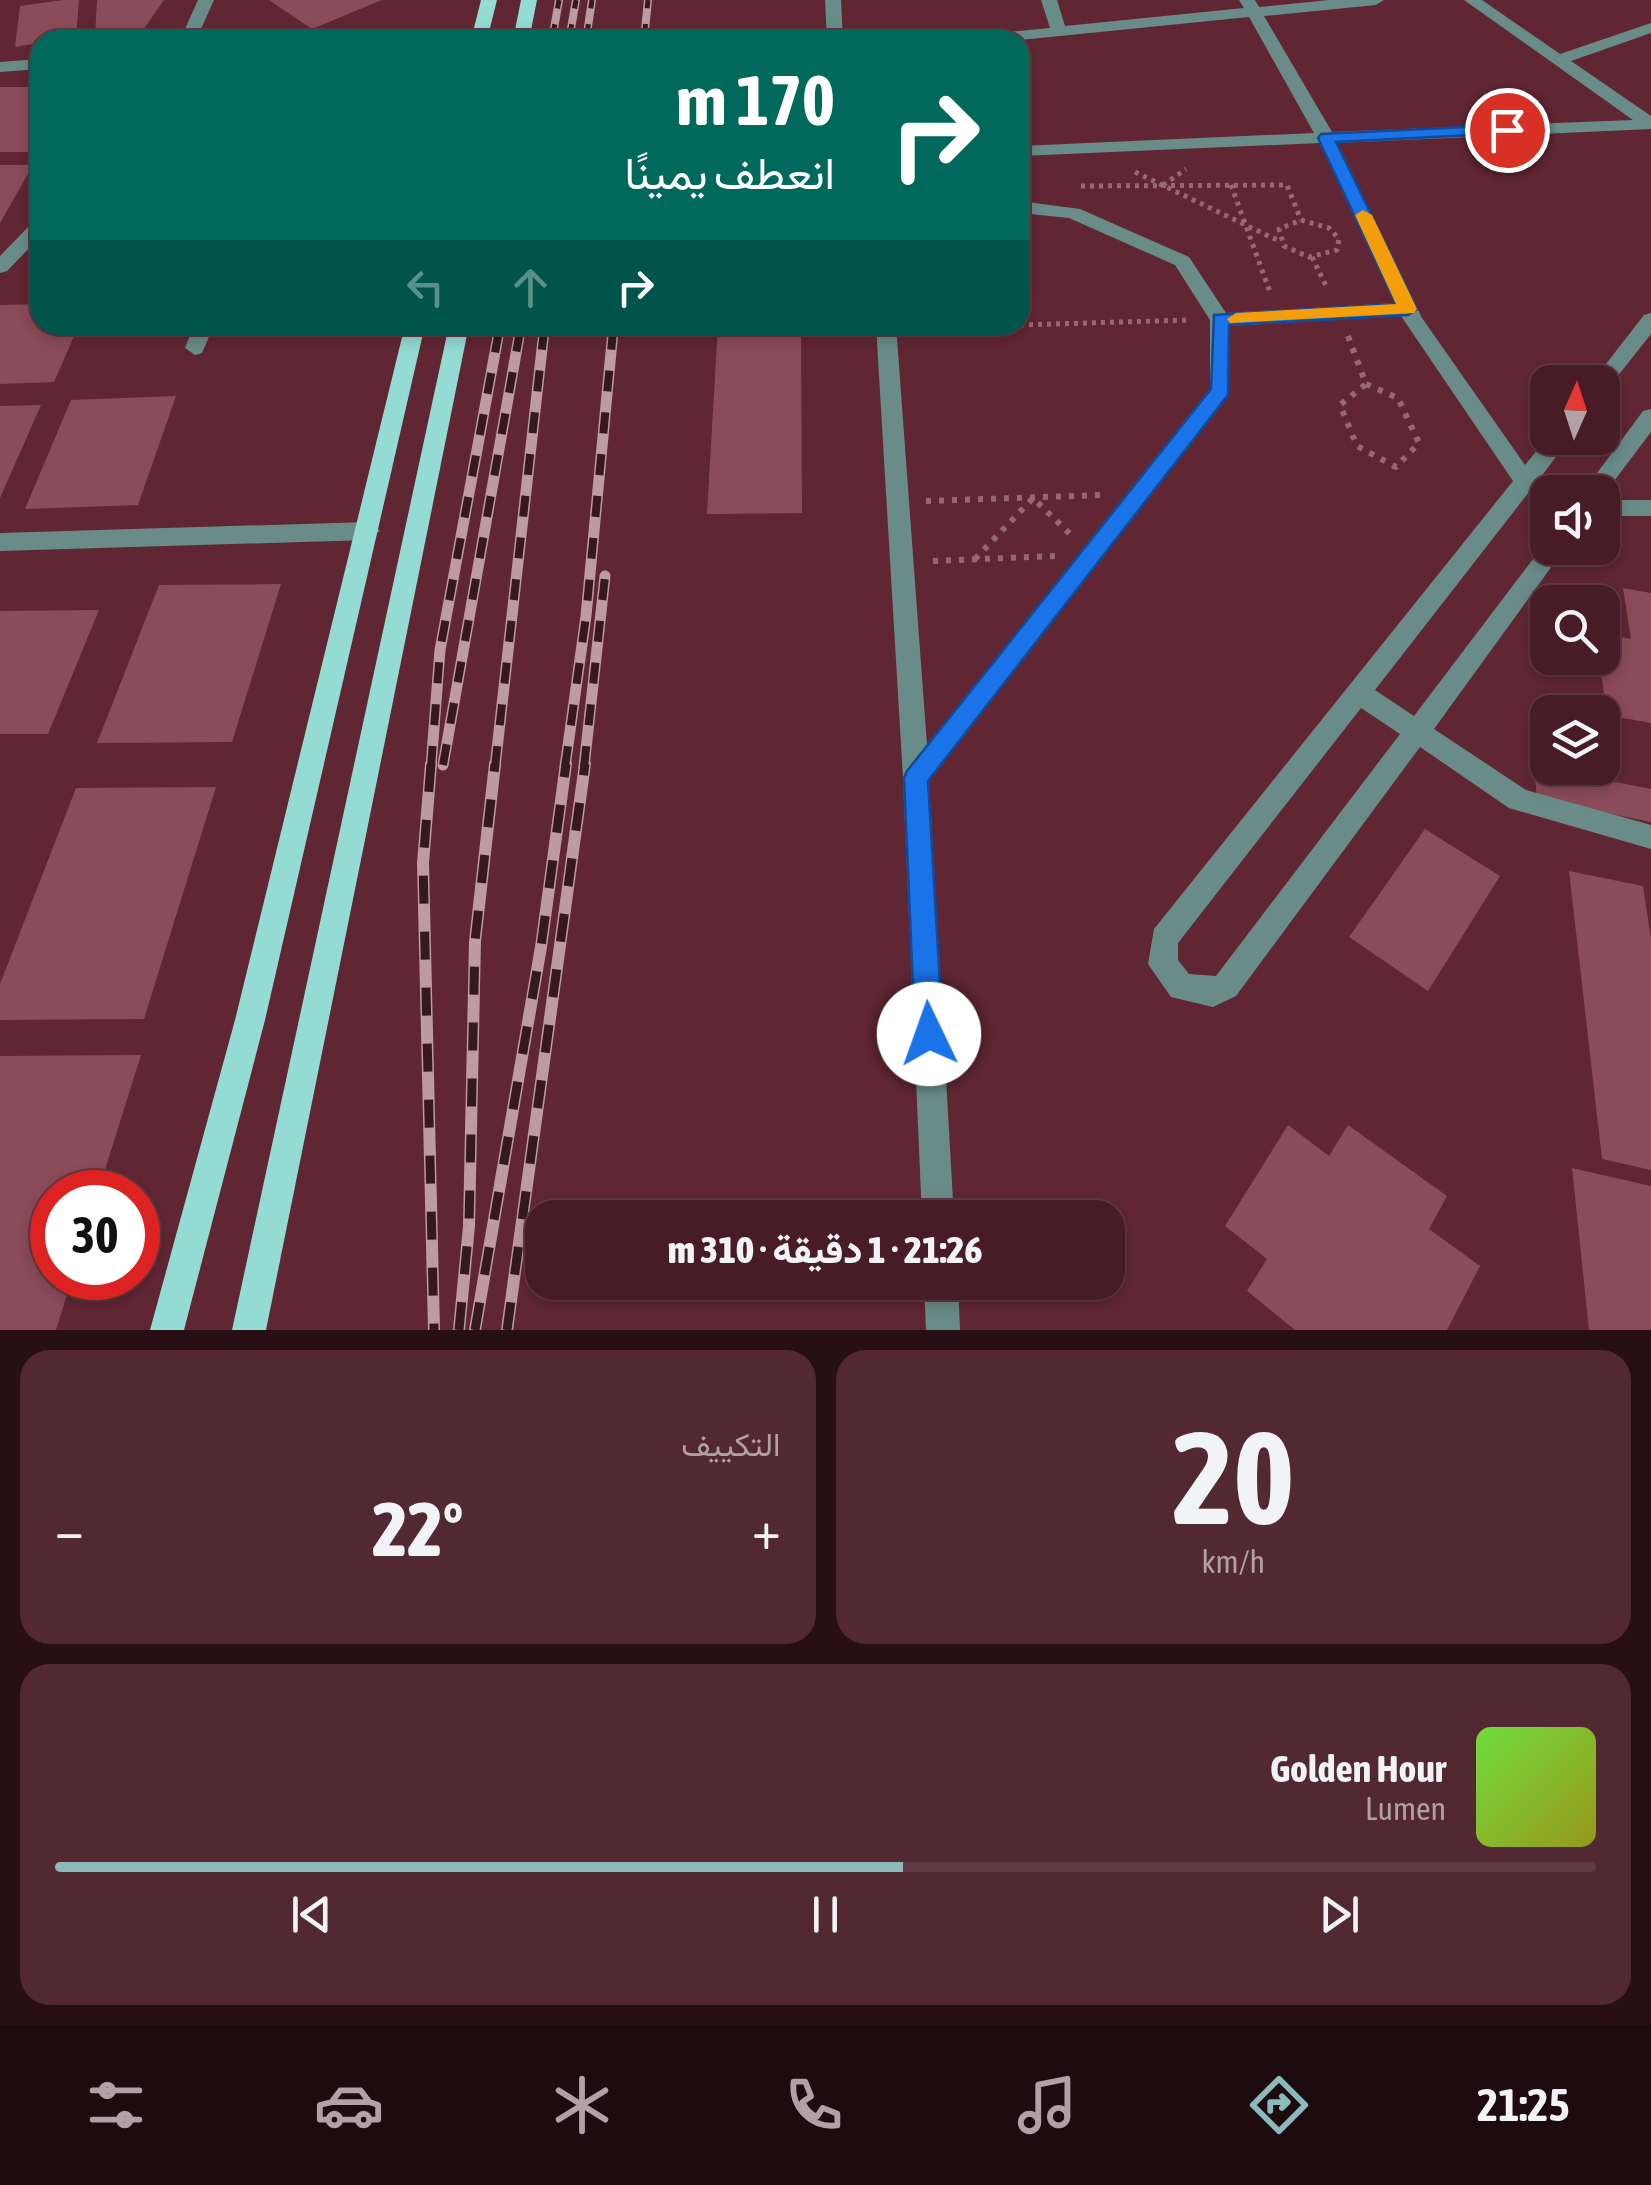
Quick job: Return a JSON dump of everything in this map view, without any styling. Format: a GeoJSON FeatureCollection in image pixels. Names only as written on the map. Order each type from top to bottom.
{"type":"FeatureCollection","features":[{"type":"Feature","properties":{"kind":"main road"},"geometry":{"type":"LineString","coordinates":[[481,30],[488,0]]}},
{"type":"Feature","properties":{"kind":"main road"},"geometry":{"type":"LineString","coordinates":[[523,30],[528,0]]}},
{"type":"Feature","properties":{"kind":"main road"},"geometry":{"type":"LineString","coordinates":[[167,1330],[250,1020],[413,335]]}},
{"type":"Feature","properties":{"kind":"main road"},"geometry":{"type":"LineString","coordinates":[[249,1330],[456,335]]}},
{"type":"Feature","properties":{"kind":"street"},"geometry":{"type":"LineString","coordinates":[[192,30],[206,0]]}},
{"type":"Feature","properties":{"kind":"street"},"geometry":{"type":"LineString","coordinates":[[833,0],[834,30]]}},
{"type":"Feature","properties":{"kind":"street"},"geometry":{"type":"LineString","coordinates":[[1049,0],[1059,32]]}},
{"type":"Feature","properties":{"kind":"street"},"geometry":{"type":"LineString","coordinates":[[1030,35],[1251,7],[1376,0]]}},
{"type":"Feature","properties":{"kind":"street"},"geometry":{"type":"LineString","coordinates":[[1472,0],[1651,124]]}},
{"type":"Feature","properties":{"kind":"street"},"geometry":{"type":"LineString","coordinates":[[1251,7],[1326,138],[1408,309],[1524,482],[1530,484]]}},
{"type":"Feature","properties":{"kind":"street"},"geometry":{"type":"LineString","coordinates":[[1558,60],[1651,28]]}},
{"type":"Feature","properties":{"kind":"street"},"geometry":{"type":"LineString","coordinates":[[0,68],[30,65]]}},
{"type":"Feature","properties":{"kind":"street"},"geometry":{"type":"LineString","coordinates":[[1030,151],[1651,124]]}},
{"type":"Feature","properties":{"kind":"street"},"geometry":{"type":"LineString","coordinates":[[916,778],[1221,390],[1220,320],[1182,261],[1074,213],[1030,208]]}},
{"type":"Feature","properties":{"kind":"street"},"geometry":{"type":"LineString","coordinates":[[0,267],[30,236]]}},
{"type":"Feature","properties":{"kind":"street"},"geometry":{"type":"LineString","coordinates":[[1220,320],[1408,309]]}},
{"type":"Feature","properties":{"kind":"street"},"geometry":{"type":"LineString","coordinates":[[1615,365],[1651,320]]}},
{"type":"Feature","properties":{"kind":"street"},"geometry":{"type":"LineString","coordinates":[[195,348],[200,335]]}},
{"type":"Feature","properties":{"kind":"street"},"geometry":{"type":"LineString","coordinates":[[887,335],[916,778],[937,1200]]}},
{"type":"Feature","properties":{"kind":"street"},"geometry":{"type":"LineString","coordinates":[[1607,475],[1651,416]]}},
{"type":"Feature","properties":{"kind":"street"},"geometry":{"type":"LineString","coordinates":[[1542,565],[1226,986],[1213,993],[1181,987],[1163,964],[1164,940],[1545,455]]}},
{"type":"Feature","properties":{"kind":"street"},"geometry":{"type":"LineString","coordinates":[[1620,508],[1651,508]]}},
{"type":"Feature","properties":{"kind":"street"},"geometry":{"type":"LineString","coordinates":[[0,542],[368,531]]}},
{"type":"Feature","properties":{"kind":"street"},"geometry":{"type":"LineString","coordinates":[[1358,692],[1519,800],[1651,837]]}},
{"type":"Feature","properties":{"kind":"street"},"geometry":{"type":"LineString","coordinates":[[942,1300],[944,1330]]}},
{"type":"Feature","properties":{"kind":"path"},"geometry":{"type":"LineString","coordinates":[[1088,148],[1278,241],[1292,252],[1312,258],[1337,250],[1339,239],[1329,228],[1302,220],[1279,228],[1278,241]]}},
{"type":"Feature","properties":{"kind":"path"},"geometry":{"type":"LineString","coordinates":[[1231,185],[1278,316]]}},
{"type":"Feature","properties":{"kind":"path"},"geometry":{"type":"LineString","coordinates":[[1072,186],[1288,185],[1302,220]]}},
{"type":"Feature","properties":{"kind":"path"},"geometry":{"type":"LineString","coordinates":[[1338,313],[1366,384],[1398,398],[1419,443],[1396,467],[1357,446],[1340,406],[1366,384]]}},
{"type":"Feature","properties":{"kind":"path"},"geometry":{"type":"LineString","coordinates":[[1030,325],[1220,320]]}},
{"type":"Feature","properties":{"kind":"path"},"geometry":{"type":"LineString","coordinates":[[898,502],[1139,494]]}},
{"type":"Feature","properties":{"kind":"path"},"geometry":{"type":"LineString","coordinates":[[1032,498],[1091,554]]}},
{"type":"Feature","properties":{"kind":"path"},"geometry":{"type":"LineString","coordinates":[[975,560],[1032,498]]}},
{"type":"Feature","properties":{"kind":"path"},"geometry":{"type":"LineString","coordinates":[[902,562],[1091,554]]}},
{"type":"Feature","properties":{"kind":"building"},"geometry":{"type":"Polygon","coordinates":[[[79,0],[77,30],[30,30],[30,45],[15,47],[20,6],[79,0]]]}},
{"type":"Feature","properties":{"kind":"building"},"geometry":{"type":"Polygon","coordinates":[[[97,0],[164,0],[143,30],[95,30],[97,0]]]}},
{"type":"Feature","properties":{"kind":"building"},"geometry":{"type":"Polygon","coordinates":[[[269,0],[382,0],[312,29],[269,0]]]}},
{"type":"Feature","properties":{"kind":"building"},"geometry":{"type":"Polygon","coordinates":[[[0,87],[30,87],[30,152],[0,152],[0,87]]]}},
{"type":"Feature","properties":{"kind":"building"},"geometry":{"type":"Polygon","coordinates":[[[0,165],[30,165],[30,170],[0,223],[0,165]]]}},
{"type":"Feature","properties":{"kind":"building"},"geometry":{"type":"Polygon","coordinates":[[[30,304],[30,335],[75,335],[54,382],[0,384],[0,305],[30,304]]]}},
{"type":"Feature","properties":{"kind":"building"},"geometry":{"type":"Polygon","coordinates":[[[717,335],[801,335],[802,513],[707,514],[717,335]]]}},
{"type":"Feature","properties":{"kind":"building"},"geometry":{"type":"Polygon","coordinates":[[[176,396],[138,505],[25,509],[71,400],[176,396]]]}},
{"type":"Feature","properties":{"kind":"building"},"geometry":{"type":"Polygon","coordinates":[[[41,405],[0,498],[0,406],[41,405]]]}},
{"type":"Feature","properties":{"kind":"building"},"geometry":{"type":"Polygon","coordinates":[[[281,584],[232,742],[97,743],[159,585],[281,584]]]}},
{"type":"Feature","properties":{"kind":"building"},"geometry":{"type":"Polygon","coordinates":[[[1623,588],[1651,593],[1651,723],[1620,717],[1620,695],[1604,695],[1601,675],[1620,675],[1620,637],[1631,639],[1623,588]]]}},
{"type":"Feature","properties":{"kind":"building"},"geometry":{"type":"Polygon","coordinates":[[[99,610],[48,734],[0,734],[0,611],[99,610]]]}},
{"type":"Feature","properties":{"kind":"building"},"geometry":{"type":"Polygon","coordinates":[[[1620,783],[1651,789],[1651,822],[1537,799],[1536,785],[1620,783]]]}},
{"type":"Feature","properties":{"kind":"building"},"geometry":{"type":"Polygon","coordinates":[[[216,787],[144,1019],[0,1020],[0,984],[76,788],[216,787]]]}},
{"type":"Feature","properties":{"kind":"building"},"geometry":{"type":"Polygon","coordinates":[[[1425,829],[1500,876],[1428,991],[1349,937],[1425,829]]]}},
{"type":"Feature","properties":{"kind":"building"},"geometry":{"type":"Polygon","coordinates":[[[1569,871],[1643,886],[1651,939],[1651,1170],[1602,1159],[1569,871]]]}},
{"type":"Feature","properties":{"kind":"building"},"geometry":{"type":"Polygon","coordinates":[[[141,1055],[105,1170],[30,1170],[30,1300],[65,1300],[56,1330],[0,1330],[0,1056],[141,1055]]]}},
{"type":"Feature","properties":{"kind":"building"},"geometry":{"type":"Polygon","coordinates":[[[1288,1125],[1329,1156],[1348,1125],[1447,1196],[1429,1229],[1480,1266],[1447,1330],[1295,1330],[1247,1291],[1267,1259],[1225,1226],[1288,1125]]]}},
{"type":"Feature","properties":{"kind":"building"},"geometry":{"type":"Polygon","coordinates":[[[1572,1168],[1651,1186],[1651,1330],[1589,1330],[1572,1168]]]}},
{"type":"Feature","properties":{"kind":"railway"},"geometry":{"type":"LineString","coordinates":[[554,30],[559,0]]}},
{"type":"Feature","properties":{"kind":"railway"},"geometry":{"type":"LineString","coordinates":[[571,30],[576,0]]}},
{"type":"Feature","properties":{"kind":"railway"},"geometry":{"type":"LineString","coordinates":[[588,30],[592,0]]}},
{"type":"Feature","properties":{"kind":"railway"},"geometry":{"type":"LineString","coordinates":[[645,30],[648,0]]}},
{"type":"Feature","properties":{"kind":"railway"},"geometry":{"type":"LineString","coordinates":[[431,767],[440,650],[498,335]]}},
{"type":"Feature","properties":{"kind":"railway"},"geometry":{"type":"LineString","coordinates":[[443,765],[519,335]]}},
{"type":"Feature","properties":{"kind":"railway"},"geometry":{"type":"LineString","coordinates":[[495,767],[544,335]]}},
{"type":"Feature","properties":{"kind":"railway"},"geometry":{"type":"LineString","coordinates":[[565,767],[586,616],[613,335]]}},
{"type":"Feature","properties":{"kind":"railway"},"geometry":{"type":"LineString","coordinates":[[584,767],[605,576]]}},
{"type":"Feature","properties":{"kind":"railway"},"geometry":{"type":"LineString","coordinates":[[431,764],[423,863],[434,1330]]}},
{"type":"Feature","properties":{"kind":"railway"},"geometry":{"type":"LineString","coordinates":[[459,1330],[469,1226],[475,941],[495,764]]}},
{"type":"Feature","properties":{"kind":"railway"},"geometry":{"type":"LineString","coordinates":[[475,1330],[541,947],[566,764]]}},
{"type":"Feature","properties":{"kind":"railway"},"geometry":{"type":"LineString","coordinates":[[507,1330],[585,764]]}},
{"type":"Feature","properties":{"kind":"slow traffic"},"geometry":{"type":"LineString","coordinates":[[1236,319],[1408,309],[1363,215]]}},
{"type":"Feature","properties":{"kind":"route"},"geometry":{"type":"LineString","coordinates":[[929,1034],[916,778],[1221,390],[1220,320],[1408,309],[1326,138],[1507,130]]}}]}
